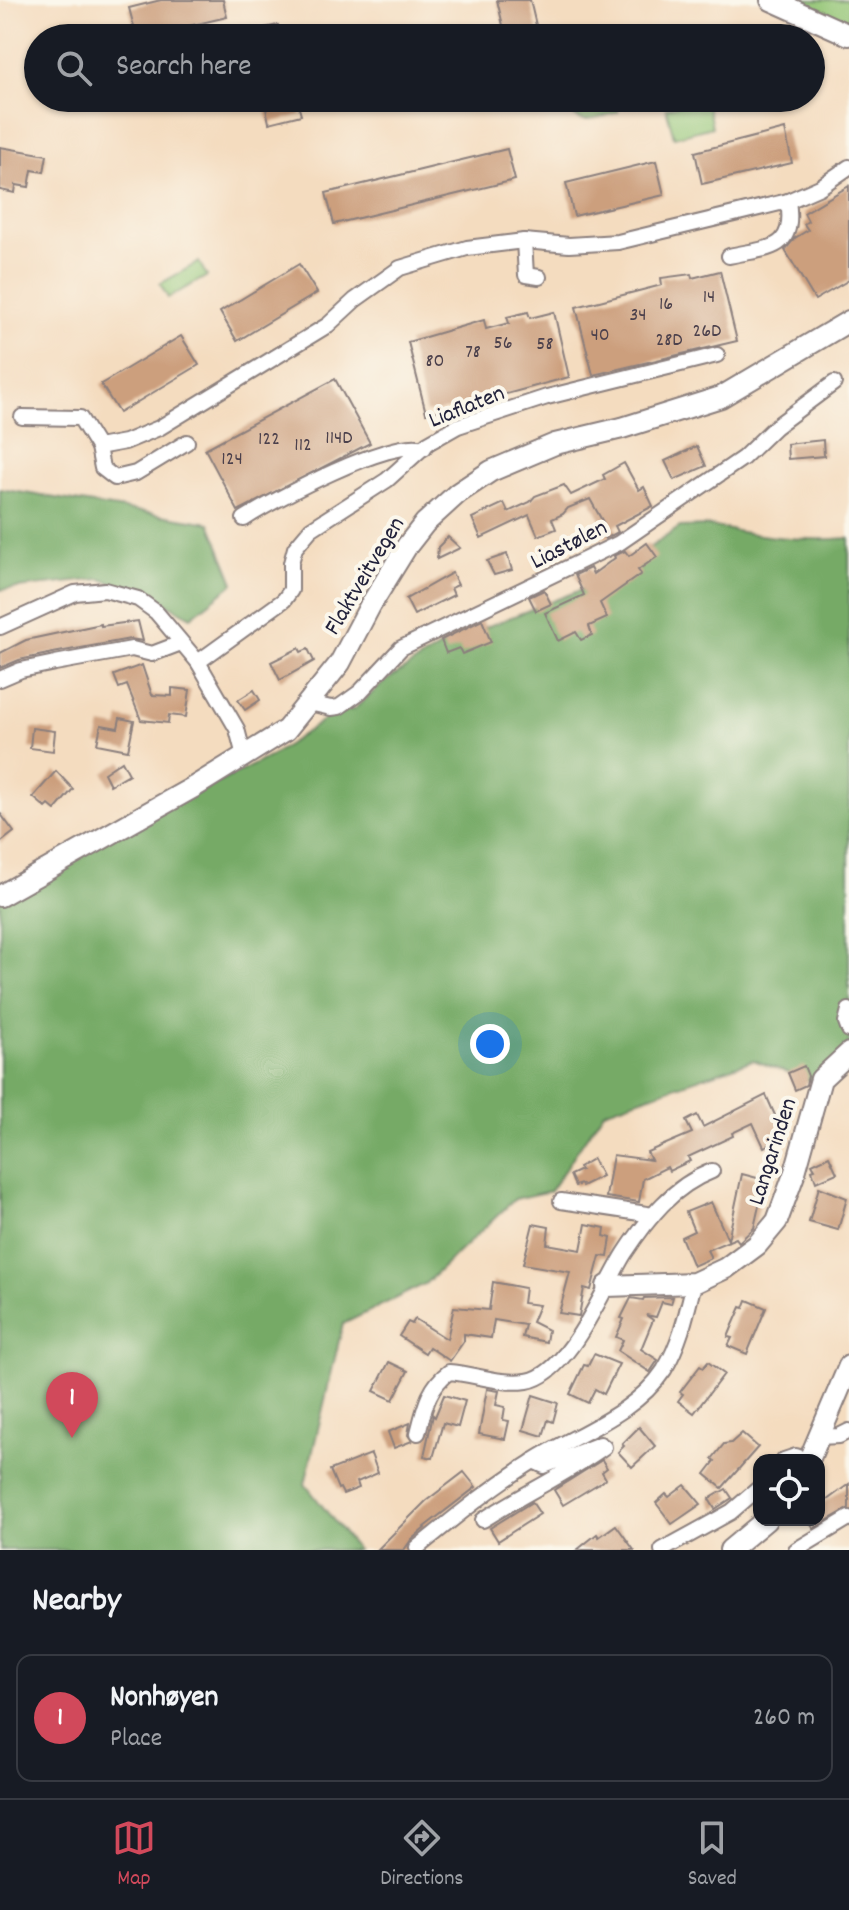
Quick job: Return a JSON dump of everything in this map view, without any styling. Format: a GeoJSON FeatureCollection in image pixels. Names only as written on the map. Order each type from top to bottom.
{"type":"FeatureCollection","features":[{"type":"Feature","properties":{"kind":"main road"},"geometry":{"type":"LineString","coordinates":[[771,0],[824,24]]}},
{"type":"Feature","properties":{"kind":"main road"},"geometry":{"type":"LineString","coordinates":[[825,24],[849,35]]}},
{"type":"Feature","properties":{"kind":"main road","name":"Flaktveitvegen"},"geometry":{"type":"LineString","coordinates":[[0,896],[286,730],[340,663],[407,546],[425,523],[458,493],[491,471],[555,444],[622,428],[721,397],[849,321]]}},
{"type":"Feature","properties":{"kind":"main road","name":"Langarinden"},"geometry":{"type":"LineString","coordinates":[[607,1286],[694,1283],[726,1268],[757,1245],[777,1221],[795,1172],[821,1079],[849,1053]]}},
{"type":"Feature","properties":{"kind":"main road"},"geometry":{"type":"LineString","coordinates":[[811,1454],[849,1366]]}},
{"type":"Feature","properties":{"kind":"main road"},"geometry":{"type":"LineString","coordinates":[[730,1550],[759,1526]]}},
{"type":"Feature","properties":{"kind":"street"},"geometry":{"type":"LineString","coordinates":[[98,447],[125,442],[159,428],[328,325],[355,300],[400,268],[467,248],[524,241],[569,245],[618,242],[788,201],[820,187],[849,167]]}},
{"type":"Feature","properties":{"kind":"street"},"geometry":{"type":"LineString","coordinates":[[729,256],[775,246],[781,241],[787,235],[791,221],[788,201]]}},
{"type":"Feature","properties":{"kind":"street"},"geometry":{"type":"LineString","coordinates":[[524,241],[526,275],[539,277]]}},
{"type":"Feature","properties":{"kind":"street","name":"Liaflaten"},"geometry":{"type":"LineString","coordinates":[[244,519],[339,468],[398,448],[424,448],[458,426],[480,418],[582,387],[717,355]]}},
{"type":"Feature","properties":{"kind":"street","name":"Liastølen"},"geometry":{"type":"LineString","coordinates":[[309,703],[339,707],[360,692],[401,648],[619,543],[743,458],[775,427],[834,383]]}},
{"type":"Feature","properties":{"kind":"street"},"geometry":{"type":"LineString","coordinates":[[22,417],[80,418],[98,447],[102,468],[115,478],[136,473],[187,442]]}},
{"type":"Feature","properties":{"kind":"street"},"geometry":{"type":"LineString","coordinates":[[198,662],[284,600],[291,590],[291,563],[295,548],[311,529],[387,480],[424,448]]}},
{"type":"Feature","properties":{"kind":"street"},"geometry":{"type":"LineString","coordinates":[[0,627],[75,593],[105,590],[138,599],[156,612],[198,662],[237,729],[244,756]]}},
{"type":"Feature","properties":{"kind":"street"},"geometry":{"type":"LineString","coordinates":[[0,679],[21,670],[132,649],[152,654],[181,643]]}},
{"type":"Feature","properties":{"kind":"street"},"geometry":{"type":"LineString","coordinates":[[849,1010],[846,1022],[849,1030]]}},
{"type":"Feature","properties":{"kind":"street","name":"Langarinden"},"geometry":{"type":"LineString","coordinates":[[418,1433],[428,1397],[438,1380],[449,1372],[470,1373],[492,1380],[530,1381],[549,1369],[571,1346],[625,1254],[653,1215],[678,1188],[712,1171]]}},
{"type":"Feature","properties":{"kind":"street"},"geometry":{"type":"LineString","coordinates":[[561,1201],[653,1215]]}},
{"type":"Feature","properties":{"kind":"street"},"geometry":{"type":"LineString","coordinates":[[417,1548],[464,1509],[533,1461],[622,1411],[646,1390],[663,1370],[678,1339],[694,1283]]}},
{"type":"Feature","properties":{"kind":"street"},"geometry":{"type":"LineString","coordinates":[[819,1437],[839,1436],[849,1431]]}},
{"type":"Feature","properties":{"kind":"street"},"geometry":{"type":"LineString","coordinates":[[483,1520],[604,1447],[600,1444],[544,1466],[533,1461]]}},
{"type":"Feature","properties":{"kind":"street"},"geometry":{"type":"LineString","coordinates":[[662,1550],[731,1512],[753,1493]]}},
{"type":"Feature","properties":{"kind":"street"},"geometry":{"type":"LineString","coordinates":[[796,1550],[849,1518]]}},
{"type":"Feature","properties":{"kind":"green space"},"geometry":{"type":"Polygon","coordinates":[[[802,0],[849,0],[849,23],[802,0]]]}},
{"type":"Feature","properties":{"kind":"green space"},"geometry":{"type":"Polygon","coordinates":[[[572,112],[618,112],[586,120],[572,112]]]}},
{"type":"Feature","properties":{"kind":"green space"},"geometry":{"type":"Polygon","coordinates":[[[667,112],[709,112],[712,127],[674,137],[667,112]]]}},
{"type":"Feature","properties":{"kind":"green space"},"geometry":{"type":"Polygon","coordinates":[[[199,262],[207,276],[168,298],[160,284],[199,262]]]}},
{"type":"Feature","properties":{"kind":"green space"},"geometry":{"type":"Polygon","coordinates":[[[0,489],[210,523],[234,583],[191,617],[156,598],[101,579],[0,590],[0,489]]]}},
{"type":"Feature","properties":{"kind":"green space"},"geometry":{"type":"Polygon","coordinates":[[[710,526],[779,537],[849,538],[849,1049],[814,1082],[753,1060],[604,1111],[550,1191],[515,1199],[425,1284],[343,1324],[305,1484],[357,1550],[0,1550],[0,892],[271,756],[331,715],[354,709],[387,680],[450,641],[596,584],[680,527],[710,526]]]}},
{"type":"Feature","properties":{"kind":"building"},"geometry":{"type":"Polygon","coordinates":[[[161,0],[223,0],[227,17],[197,24],[133,24],[129,8],[161,0]]]}},
{"type":"Feature","properties":{"kind":"building"},"geometry":{"type":"Polygon","coordinates":[[[497,0],[530,0],[536,24],[503,24],[497,0]]]}},
{"type":"Feature","properties":{"kind":"building"},"geometry":{"type":"Polygon","coordinates":[[[267,112],[300,112],[301,115],[269,123],[267,112]]]}},
{"type":"Feature","properties":{"kind":"building"},"geometry":{"type":"Polygon","coordinates":[[[785,129],[792,163],[702,184],[695,152],[785,129]]]}},
{"type":"Feature","properties":{"kind":"building"},"geometry":{"type":"Polygon","coordinates":[[[0,147],[47,155],[44,172],[32,170],[29,187],[16,185],[15,193],[0,190],[0,147]]]}},
{"type":"Feature","properties":{"kind":"building"},"geometry":{"type":"Polygon","coordinates":[[[507,149],[515,180],[334,224],[326,193],[507,149]]]}},
{"type":"Feature","properties":{"kind":"building"},"geometry":{"type":"Polygon","coordinates":[[[656,161],[664,195],[574,216],[566,183],[656,161]]]}},
{"type":"Feature","properties":{"kind":"building"},"geometry":{"type":"Polygon","coordinates":[[[849,186],[849,280],[815,300],[785,250],[795,238],[808,230],[804,224],[808,221],[804,213],[849,186]]]}},
{"type":"Feature","properties":{"kind":"building"},"geometry":{"type":"Polygon","coordinates":[[[299,264],[317,293],[237,341],[220,312],[299,264]]]}},
{"type":"Feature","properties":{"kind":"building"},"geometry":{"type":"Polygon","coordinates":[[[720,271],[737,341],[593,375],[576,307],[662,285],[661,278],[691,274],[692,278],[720,271]]]}},
{"type":"Feature","properties":{"kind":"building"},"geometry":{"type":"Polygon","coordinates":[[[528,312],[530,318],[554,312],[569,377],[426,413],[408,342],[484,320],[486,329],[509,323],[507,317],[528,312]]]}},
{"type":"Feature","properties":{"kind":"building"},"geometry":{"type":"Polygon","coordinates":[[[181,336],[199,365],[119,413],[101,384],[181,336]]]}},
{"type":"Feature","properties":{"kind":"building"},"geometry":{"type":"Polygon","coordinates":[[[335,379],[370,443],[238,511],[205,449],[335,379]]]}},
{"type":"Feature","properties":{"kind":"building"},"geometry":{"type":"Polygon","coordinates":[[[823,440],[824,456],[788,459],[787,444],[823,440]]]}},
{"type":"Feature","properties":{"kind":"building"},"geometry":{"type":"Polygon","coordinates":[[[697,446],[706,466],[674,480],[665,461],[697,446]]]}},
{"type":"Feature","properties":{"kind":"building"},"geometry":{"type":"Polygon","coordinates":[[[624,463],[639,490],[644,487],[653,506],[615,526],[618,532],[605,539],[599,527],[604,524],[590,499],[552,519],[556,529],[538,536],[529,515],[481,538],[472,518],[504,503],[508,512],[530,502],[535,496],[564,485],[571,495],[605,479],[603,475],[624,463]]]}},
{"type":"Feature","properties":{"kind":"building"},"geometry":{"type":"Polygon","coordinates":[[[448,537],[460,548],[437,559],[438,547],[448,537]]]}},
{"type":"Feature","properties":{"kind":"building"},"geometry":{"type":"Polygon","coordinates":[[[647,543],[657,557],[638,570],[641,574],[600,603],[607,618],[589,626],[592,635],[581,640],[576,632],[558,641],[545,613],[584,595],[575,575],[590,568],[593,574],[614,556],[625,551],[629,556],[647,543]]]}},
{"type":"Feature","properties":{"kind":"building"},"geometry":{"type":"Polygon","coordinates":[[[507,554],[512,570],[494,575],[487,561],[507,554]]]}},
{"type":"Feature","properties":{"kind":"building"},"geometry":{"type":"Polygon","coordinates":[[[452,573],[458,585],[451,588],[454,595],[414,615],[406,599],[452,573]]]}},
{"type":"Feature","properties":{"kind":"building"},"geometry":{"type":"Polygon","coordinates":[[[544,590],[551,604],[536,611],[529,597],[544,590]]]}},
{"type":"Feature","properties":{"kind":"building"},"geometry":{"type":"Polygon","coordinates":[[[482,620],[491,642],[462,654],[459,648],[446,653],[441,640],[482,620]]]}},
{"type":"Feature","properties":{"kind":"building"},"geometry":{"type":"Polygon","coordinates":[[[138,621],[143,641],[130,639],[53,653],[19,660],[0,668],[0,653],[26,640],[101,624],[138,621]]]}},
{"type":"Feature","properties":{"kind":"building"},"geometry":{"type":"Polygon","coordinates":[[[299,648],[301,652],[308,649],[314,661],[280,680],[271,662],[299,648]]]}},
{"type":"Feature","properties":{"kind":"building"},"geometry":{"type":"Polygon","coordinates":[[[142,665],[152,695],[172,696],[172,688],[190,690],[186,717],[169,715],[168,723],[141,720],[127,685],[119,688],[114,675],[142,665]]]}},
{"type":"Feature","properties":{"kind":"building"},"geometry":{"type":"Polygon","coordinates":[[[254,690],[260,700],[245,710],[238,700],[254,690]]]}},
{"type":"Feature","properties":{"kind":"building"},"geometry":{"type":"Polygon","coordinates":[[[120,718],[134,721],[128,750],[97,744],[101,725],[118,728],[120,718]]]}},
{"type":"Feature","properties":{"kind":"building"},"geometry":{"type":"Polygon","coordinates":[[[32,728],[55,731],[53,751],[30,748],[32,728]]]}},
{"type":"Feature","properties":{"kind":"building"},"geometry":{"type":"Polygon","coordinates":[[[122,761],[129,774],[110,785],[104,773],[122,761]]]}},
{"type":"Feature","properties":{"kind":"building"},"geometry":{"type":"Polygon","coordinates":[[[56,771],[73,789],[55,810],[49,805],[46,808],[33,797],[56,771]]]}},
{"type":"Feature","properties":{"kind":"building"},"geometry":{"type":"Polygon","coordinates":[[[0,813],[14,832],[0,843],[0,813]]]}},
{"type":"Feature","properties":{"kind":"building"},"geometry":{"type":"Polygon","coordinates":[[[804,1066],[808,1076],[806,1085],[795,1090],[788,1073],[804,1066]]]}},
{"type":"Feature","properties":{"kind":"building"},"geometry":{"type":"Polygon","coordinates":[[[766,1095],[785,1138],[764,1147],[753,1123],[688,1157],[690,1161],[669,1171],[667,1167],[643,1179],[639,1202],[606,1197],[613,1155],[651,1160],[647,1152],[692,1133],[686,1121],[697,1115],[703,1127],[766,1095]]]}},
{"type":"Feature","properties":{"kind":"building"},"geometry":{"type":"Polygon","coordinates":[[[829,1156],[837,1173],[816,1182],[812,1164],[829,1156]]]}},
{"type":"Feature","properties":{"kind":"building"},"geometry":{"type":"Polygon","coordinates":[[[593,1159],[602,1176],[582,1186],[575,1186],[570,1175],[593,1159]]]}},
{"type":"Feature","properties":{"kind":"building"},"geometry":{"type":"Polygon","coordinates":[[[742,1174],[761,1179],[760,1187],[763,1188],[754,1228],[739,1242],[736,1238],[707,1250],[711,1258],[693,1266],[681,1237],[694,1231],[686,1212],[711,1202],[728,1240],[742,1174]]]}},
{"type":"Feature","properties":{"kind":"building"},"geometry":{"type":"Polygon","coordinates":[[[819,1187],[847,1198],[838,1230],[809,1222],[819,1187]]]}},
{"type":"Feature","properties":{"kind":"building"},"geometry":{"type":"Polygon","coordinates":[[[533,1224],[549,1227],[547,1244],[581,1250],[586,1224],[605,1228],[604,1236],[611,1238],[608,1257],[600,1256],[591,1290],[584,1288],[579,1316],[559,1313],[570,1272],[523,1264],[533,1224]]]}},
{"type":"Feature","properties":{"kind":"building"},"geometry":{"type":"Polygon","coordinates":[[[493,1282],[525,1288],[523,1303],[539,1305],[532,1322],[548,1330],[546,1342],[522,1337],[525,1325],[494,1320],[491,1338],[464,1334],[464,1341],[450,1361],[429,1347],[425,1353],[399,1336],[408,1322],[412,1324],[415,1319],[447,1339],[454,1307],[489,1310],[493,1282]]]}},
{"type":"Feature","properties":{"kind":"building"},"geometry":{"type":"Polygon","coordinates":[[[673,1297],[671,1304],[662,1302],[656,1317],[646,1315],[653,1320],[641,1349],[658,1360],[650,1372],[618,1351],[623,1340],[616,1337],[624,1319],[621,1318],[631,1298],[673,1297]]]}},
{"type":"Feature","properties":{"kind":"building"},"geometry":{"type":"Polygon","coordinates":[[[747,1300],[766,1308],[747,1354],[728,1346],[732,1338],[728,1337],[747,1300]]]}},
{"type":"Feature","properties":{"kind":"building"},"geometry":{"type":"Polygon","coordinates":[[[594,1354],[619,1364],[604,1394],[595,1389],[588,1403],[570,1394],[584,1365],[588,1366],[594,1354]]]}},
{"type":"Feature","properties":{"kind":"building"},"geometry":{"type":"Polygon","coordinates":[[[389,1362],[408,1371],[393,1400],[374,1391],[389,1362]]]}},
{"type":"Feature","properties":{"kind":"building"},"geometry":{"type":"Polygon","coordinates":[[[708,1362],[724,1374],[694,1413],[678,1401],[683,1394],[680,1392],[700,1366],[703,1368],[708,1362]]]}},
{"type":"Feature","properties":{"kind":"building"},"geometry":{"type":"Polygon","coordinates":[[[487,1389],[499,1391],[496,1405],[505,1407],[503,1420],[509,1421],[505,1439],[479,1434],[487,1389]]]}},
{"type":"Feature","properties":{"kind":"building"},"geometry":{"type":"Polygon","coordinates":[[[444,1395],[465,1401],[458,1427],[443,1423],[433,1458],[424,1456],[433,1415],[435,1417],[444,1395]]]}},
{"type":"Feature","properties":{"kind":"building"},"geometry":{"type":"Polygon","coordinates":[[[533,1395],[558,1403],[553,1422],[548,1420],[543,1436],[523,1430],[533,1395]]]}},
{"type":"Feature","properties":{"kind":"building"},"geometry":{"type":"Polygon","coordinates":[[[410,1423],[408,1435],[412,1441],[394,1448],[388,1432],[410,1423]]]}},
{"type":"Feature","properties":{"kind":"building"},"geometry":{"type":"Polygon","coordinates":[[[639,1427],[655,1446],[632,1467],[618,1452],[639,1427]]]}},
{"type":"Feature","properties":{"kind":"building"},"geometry":{"type":"Polygon","coordinates":[[[742,1433],[758,1447],[722,1488],[705,1474],[724,1444],[731,1443],[742,1433]]]}},
{"type":"Feature","properties":{"kind":"building"},"geometry":{"type":"Polygon","coordinates":[[[371,1454],[378,1473],[357,1482],[359,1488],[343,1494],[330,1470],[371,1454]]]}},
{"type":"Feature","properties":{"kind":"building"},"geometry":{"type":"Polygon","coordinates":[[[602,1460],[607,1468],[602,1472],[606,1479],[563,1505],[554,1490],[602,1460]]]}},
{"type":"Feature","properties":{"kind":"building"},"geometry":{"type":"Polygon","coordinates":[[[464,1472],[476,1487],[424,1527],[404,1550],[377,1550],[426,1501],[464,1472]]]}},
{"type":"Feature","properties":{"kind":"building"},"geometry":{"type":"Polygon","coordinates":[[[849,1484],[849,1508],[825,1522],[825,1502],[849,1484]]]}},
{"type":"Feature","properties":{"kind":"building"},"geometry":{"type":"Polygon","coordinates":[[[685,1485],[701,1504],[672,1524],[656,1503],[685,1485]]]}},
{"type":"Feature","properties":{"kind":"building"},"geometry":{"type":"Polygon","coordinates":[[[726,1489],[732,1498],[715,1509],[709,1499],[726,1489]]]}},
{"type":"Feature","properties":{"kind":"building"},"geometry":{"type":"Polygon","coordinates":[[[532,1502],[540,1514],[498,1541],[490,1528],[532,1502]]]}},
{"type":"Feature","properties":{"kind":"building"},"geometry":{"type":"Polygon","coordinates":[[[616,1525],[634,1550],[577,1550],[597,1534],[599,1537],[616,1525]]]}},
{"type":"Feature","properties":{"kind":"place","name":"Nonhøyen"},"geometry":{"type":"Point","coordinates":[72,1438]}}]}
